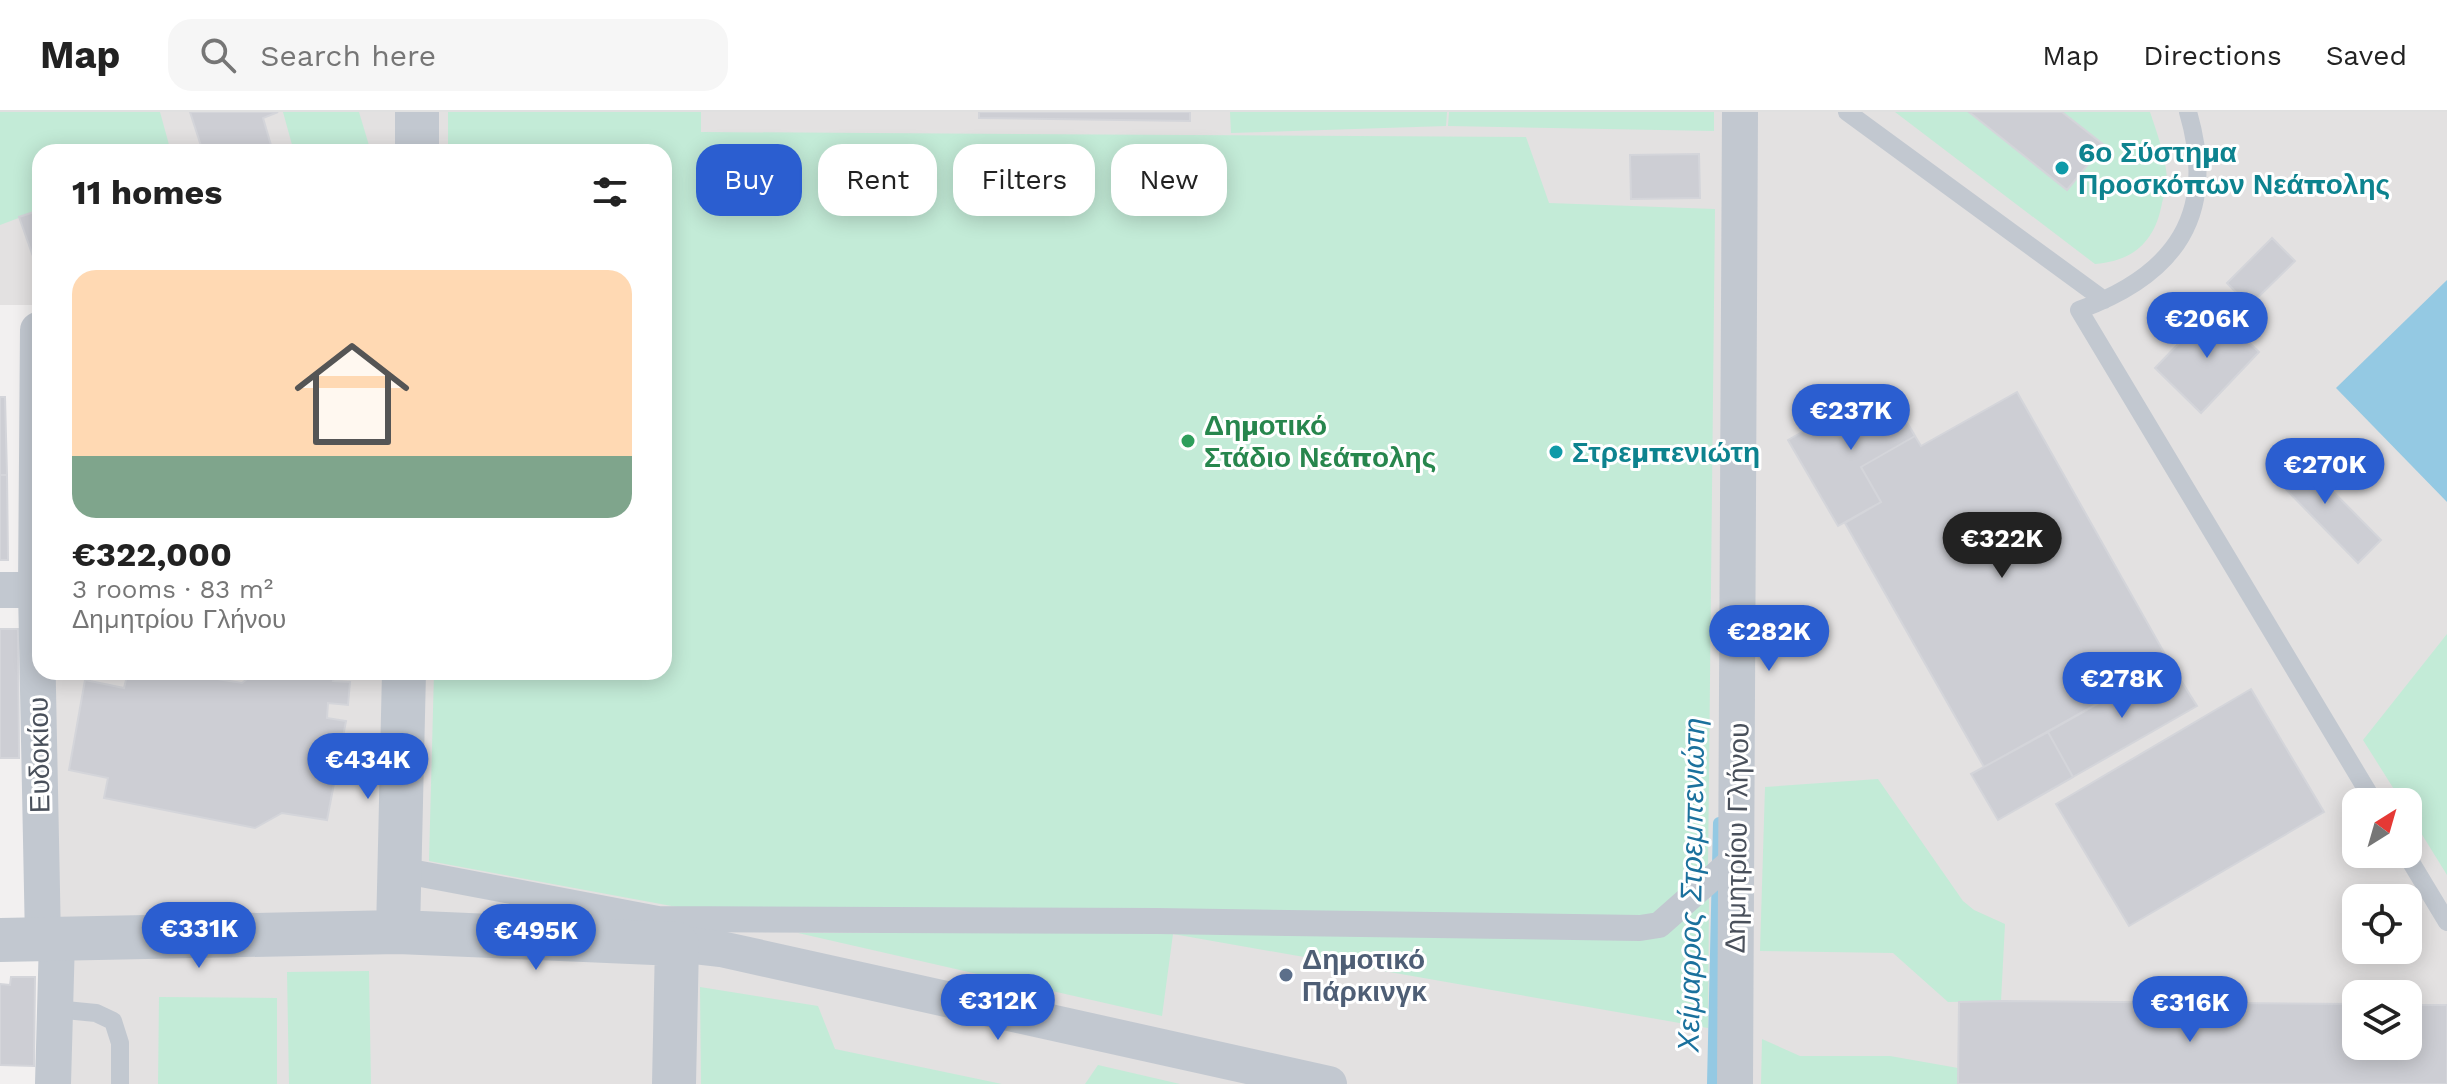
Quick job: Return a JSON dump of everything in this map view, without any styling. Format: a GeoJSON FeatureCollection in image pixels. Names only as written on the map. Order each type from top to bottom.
{"type":"FeatureCollection","features":[{"type":"Feature","properties":{"kind":"street"},"geometry":{"type":"LineString","coordinates":[[417,112],[417,144]]}},
{"type":"Feature","properties":{"kind":"street","name":"Δημητρίου Γλήνου"},"geometry":{"type":"LineString","coordinates":[[1735,1084],[1740,112]]}},
{"type":"Feature","properties":{"kind":"street"},"geometry":{"type":"LineString","coordinates":[[0,590],[32,590]]}},
{"type":"Feature","properties":{"kind":"street","name":"Ευδοκίου"},"geometry":{"type":"LineString","coordinates":[[40,680],[55,1009],[53,1084]]}},
{"type":"Feature","properties":{"kind":"street"},"geometry":{"type":"LineString","coordinates":[[398,932],[404,680]]}},
{"type":"Feature","properties":{"kind":"street"},"geometry":{"type":"LineString","coordinates":[[400,870],[658,919],[1157,921],[1640,928],[1659,925],[1736,857]]}},
{"type":"Feature","properties":{"kind":"street"},"geometry":{"type":"LineString","coordinates":[[0,940],[398,932],[677,944],[721,949],[1329,1084]]}},
{"type":"Feature","properties":{"kind":"street"},"geometry":{"type":"LineString","coordinates":[[674,1084],[677,944]]}},
{"type":"Feature","properties":{"kind":"lane"},"geometry":{"type":"LineString","coordinates":[[1847,112],[2104,300]]}},
{"type":"Feature","properties":{"kind":"lane"},"geometry":{"type":"LineString","coordinates":[[2188,112],[2196,147],[2197,174],[2191,220],[2174,249],[2151,272],[2104,300],[2079,310],[2366,788]]}},
{"type":"Feature","properties":{"kind":"lane"},"geometry":{"type":"LineString","coordinates":[[2414,868],[2447,922]]}},
{"type":"Feature","properties":{"kind":"lane"},"geometry":{"type":"LineString","coordinates":[[55,1009],[96,1013],[113,1021],[120,1043],[120,1084]]}},
{"type":"Feature","properties":{"kind":"shaded area","name":"Στρεμπενιώτη"},"geometry":{"type":"Polygon","coordinates":[[[0,112],[2447,112],[2447,1084],[53,1084],[39,680],[672,680],[672,144],[32,144],[32,305],[0,305],[0,112]]]}},
{"type":"Feature","properties":{"kind":"green space"},"geometry":{"type":"Polygon","coordinates":[[[0,112],[160,112],[169,144],[32,144],[32,213],[0,225],[0,112]]]}},
{"type":"Feature","properties":{"kind":"green space"},"geometry":{"type":"Polygon","coordinates":[[[283,112],[359,112],[369,144],[292,144],[283,112]]]}},
{"type":"Feature","properties":{"kind":"green space","name":"Δημοτικό Στάδιο Νεάπολης"},"geometry":{"type":"Polygon","coordinates":[[[448,112],[701,112],[701,132],[1526,137],[1549,203],[1715,209],[1708,868],[1655,921],[677,907],[429,861],[434,680],[672,680],[672,144],[448,144],[448,112]]]}},
{"type":"Feature","properties":{"kind":"green space"},"geometry":{"type":"Polygon","coordinates":[[[1230,112],[1447,112],[1446,126],[1231,133],[1230,112]]]}},
{"type":"Feature","properties":{"kind":"green space"},"geometry":{"type":"Polygon","coordinates":[[[1449,112],[1714,112],[1714,131],[1448,126],[1449,112]]]}},
{"type":"Feature","properties":{"kind":"green space"},"geometry":{"type":"Polygon","coordinates":[[[1895,112],[2150,112],[2167,179],[2154,229],[2131,254],[2095,264],[1895,112]]]}},
{"type":"Feature","properties":{"kind":"green space"},"geometry":{"type":"Polygon","coordinates":[[[2447,634],[2447,875],[2422,835],[2422,788],[2393,788],[2363,740],[2447,634]]]}},
{"type":"Feature","properties":{"kind":"green space"},"geometry":{"type":"Polygon","coordinates":[[[1878,779],[1963,901],[1974,910],[2005,924],[2001,1001],[1948,1002],[1893,953],[1760,951],[1765,787],[1878,779]]]}},
{"type":"Feature","properties":{"kind":"green space"},"geometry":{"type":"Polygon","coordinates":[[[1709,894],[1708,1028],[1173,934],[1162,1016],[798,933],[1654,932],[1709,894]]]}},
{"type":"Feature","properties":{"kind":"green space"},"geometry":{"type":"Polygon","coordinates":[[[369,971],[371,1084],[289,1084],[287,972],[369,971]]]}},
{"type":"Feature","properties":{"kind":"green space"},"geometry":{"type":"Polygon","coordinates":[[[700,987],[818,1006],[835,1049],[1002,1084],[701,1084],[700,987]]]}},
{"type":"Feature","properties":{"kind":"green space"},"geometry":{"type":"Polygon","coordinates":[[[159,997],[277,998],[277,1084],[158,1084],[159,997]]]}},
{"type":"Feature","properties":{"kind":"green space"},"geometry":{"type":"Polygon","coordinates":[[[1762,1039],[1800,1056],[1890,1056],[1958,1068],[1958,1084],[1761,1084],[1762,1039]]]}},
{"type":"Feature","properties":{"kind":"green space"},"geometry":{"type":"Polygon","coordinates":[[[1098,1065],[1180,1084],[1085,1084],[1098,1065]]]}},
{"type":"Feature","properties":{"kind":"water"},"geometry":{"type":"Polygon","coordinates":[[[2447,280],[2447,502],[2336,388],[2447,280]]]}},
{"type":"Feature","properties":{"kind":"building"},"geometry":{"type":"Polygon","coordinates":[[[190,112],[278,112],[263,118],[271,144],[200,144],[190,112]]]}},
{"type":"Feature","properties":{"kind":"building"},"geometry":{"type":"Polygon","coordinates":[[[979,112],[1190,112],[1190,121],[979,118],[979,112]]]}},
{"type":"Feature","properties":{"kind":"building","name":"6ο Σύστημα Προσκόπων Νεάπολης"},"geometry":{"type":"Polygon","coordinates":[[[1969,112],[2062,112],[2104,145],[2067,190],[1969,112]]]}},
{"type":"Feature","properties":{"kind":"building"},"geometry":{"type":"Polygon","coordinates":[[[1699,154],[1700,198],[1631,199],[1630,155],[1699,154]]]}},
{"type":"Feature","properties":{"kind":"building"},"geometry":{"type":"Polygon","coordinates":[[[32,213],[32,254],[19,217],[32,213]]]}},
{"type":"Feature","properties":{"kind":"building"},"geometry":{"type":"Polygon","coordinates":[[[2272,238],[2295,261],[2249,306],[2227,283],[2272,238]]]}},
{"type":"Feature","properties":{"kind":"building"},"geometry":{"type":"Polygon","coordinates":[[[2213,308],[2259,352],[2201,413],[2155,368],[2213,308]]]}},
{"type":"Feature","properties":{"kind":"building"},"geometry":{"type":"Polygon","coordinates":[[[1885,385],[1915,436],[1861,467],[1881,502],[1838,526],[1788,440],[1885,385]]]}},
{"type":"Feature","properties":{"kind":"building"},"geometry":{"type":"Polygon","coordinates":[[[2017,392],[2170,663],[1984,767],[1845,523],[1881,502],[1861,467],[1915,436],[1921,446],[2017,392]]]}},
{"type":"Feature","properties":{"kind":"building"},"geometry":{"type":"Polygon","coordinates":[[[0,397],[5,397],[7,475],[0,475],[0,397]]]}},
{"type":"Feature","properties":{"kind":"building"},"geometry":{"type":"Polygon","coordinates":[[[2291,449],[2381,540],[2358,563],[2268,471],[2291,449]]]}},
{"type":"Feature","properties":{"kind":"building"},"geometry":{"type":"Polygon","coordinates":[[[0,475],[7,475],[8,560],[0,560],[0,475]]]}},
{"type":"Feature","properties":{"kind":"building"},"geometry":{"type":"Polygon","coordinates":[[[0,629],[18,629],[19,758],[0,758],[0,629]]]}},
{"type":"Feature","properties":{"kind":"building"},"geometry":{"type":"Polygon","coordinates":[[[2170,663],[2197,706],[2073,777],[2048,732],[2170,663]]]}},
{"type":"Feature","properties":{"kind":"building"},"geometry":{"type":"Polygon","coordinates":[[[85,680],[124,688],[126,680],[350,682],[348,705],[328,703],[327,718],[346,721],[327,820],[282,813],[255,828],[104,798],[108,778],[69,770],[85,680]]]}},
{"type":"Feature","properties":{"kind":"building"},"geometry":{"type":"Polygon","coordinates":[[[2251,689],[2324,812],[2129,926],[2056,804],[2251,689]]]}},
{"type":"Feature","properties":{"kind":"building"},"geometry":{"type":"Polygon","coordinates":[[[2048,732],[2073,777],[1998,820],[1971,774],[2048,732]]]}},
{"type":"Feature","properties":{"kind":"building"},"geometry":{"type":"Polygon","coordinates":[[[11,977],[35,977],[34,1066],[0,1065],[0,984],[10,985],[11,977]]]}},
{"type":"Feature","properties":{"kind":"building"},"geometry":{"type":"Polygon","coordinates":[[[1959,1002],[2342,1004],[2342,1060],[2422,1060],[2422,1005],[2447,1005],[2447,1084],[1958,1084],[1959,1002]]]}},
{"type":"Feature","properties":{"kind":"waterway","name":"Χείμαρρος Στρεμπενιώτη"},"geometry":{"type":"LineString","coordinates":[[1713,1084],[1719,823]]}},
{"type":"Feature","properties":{"kind":"place","name":"6ο Σύστημα Προσκόπων Νεάπολης"},"geometry":{"type":"Point","coordinates":[2062,168]}},
{"type":"Feature","properties":{"kind":"place","name":"Δημοτικό Στάδιο Νεάπολης"},"geometry":{"type":"Point","coordinates":[1188,441]}},
{"type":"Feature","properties":{"kind":"place","name":"Στρεμπενιώτη"},"geometry":{"type":"Point","coordinates":[1556,452]}},
{"type":"Feature","properties":{"kind":"place","name":"Δημοτικό Πάρκινγκ"},"geometry":{"type":"Point","coordinates":[1286,975]}}]}
